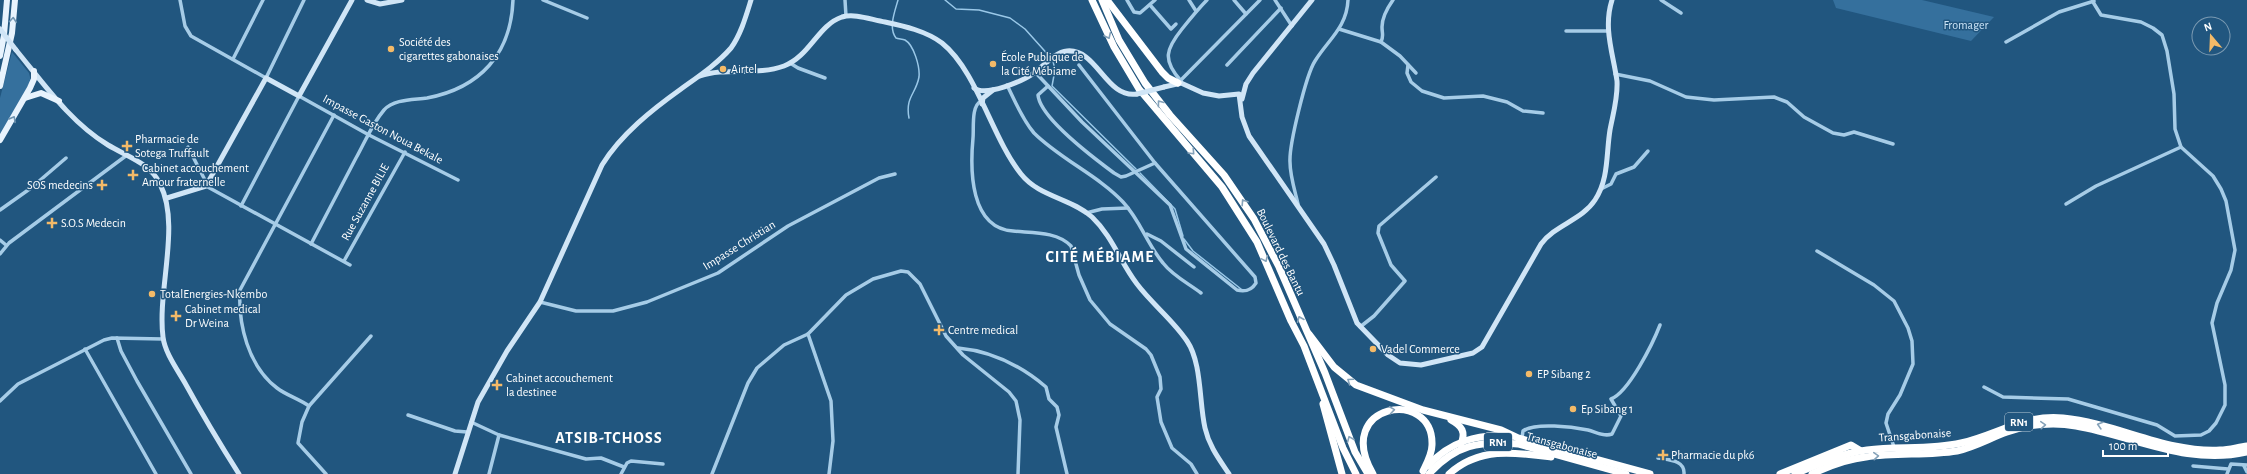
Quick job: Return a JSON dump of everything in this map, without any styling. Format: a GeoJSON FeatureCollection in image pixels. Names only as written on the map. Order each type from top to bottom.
{"type":"FeatureCollection","features":[{"type":"Feature","properties":{"kind":"highway","name":"Boulevard des Bantu"},"geometry":{"type":"LineString","coordinates":[[1092,0],[1114,47],[1139,90],[1168,126],[1209,171],[1246,223],[1261,250],[1291,321],[1307,354],[1343,448],[1356,474]]}},
{"type":"Feature","properties":{"kind":"highway","name":"Boulevard des Bantu"},"geometry":{"type":"LineString","coordinates":[[1102,0],[1120,40],[1145,83],[1170,115],[1224,175],[1254,219],[1279,267],[1325,373],[1355,452],[1368,474]]}},
{"type":"Feature","properties":{"kind":"highway"},"geometry":{"type":"LineString","coordinates":[[1107,0],[1165,76],[1167,81],[1164,87]]}},
{"type":"Feature","properties":{"kind":"highway"},"geometry":{"type":"LineString","coordinates":[[1165,76],[1181,83]]}},
{"type":"Feature","properties":{"kind":"highway"},"geometry":{"type":"LineString","coordinates":[[1306,332],[1314,340],[1334,367],[1353,383],[1382,396],[1438,415],[1500,430],[1520,438]]}},
{"type":"Feature","properties":{"kind":"highway"},"geometry":{"type":"LineString","coordinates":[[1307,354],[1342,474]]}},
{"type":"Feature","properties":{"kind":"highway"},"geometry":{"type":"LineString","coordinates":[[1373,474],[1363,452],[1365,432],[1371,422],[1381,412],[1398,409],[1418,416],[1430,433],[1432,446],[1425,473]]}},
{"type":"Feature","properties":{"kind":"highway"},"geometry":{"type":"LineString","coordinates":[[1438,415],[1461,427],[1464,435],[1459,447],[1438,464]]}},
{"type":"Feature","properties":{"kind":"highway","name":"Transgabonaise"},"geometry":{"type":"LineString","coordinates":[[1796,474],[1833,458],[1861,451],[1895,448],[1938,447],[1959,443],[2023,421],[2060,417],[2086,421],[2196,449],[2221,450],[2247,446]]}},
{"type":"Feature","properties":{"kind":"highway","name":"Transgabonaise"},"geometry":{"type":"LineString","coordinates":[[1812,474],[1838,463],[1867,456],[1958,450],[2015,430],[2047,424],[2076,426],[2196,456],[2226,456],[2247,452]]}},
{"type":"Feature","properties":{"kind":"highway","name":"Transgabonaise"},"geometry":{"type":"LineString","coordinates":[[1425,473],[1442,452],[1462,441],[1490,435],[1520,438],[1650,474]]}},
{"type":"Feature","properties":{"kind":"highway","name":"Transgabonaise"},"geometry":{"type":"LineString","coordinates":[[1425,473],[1461,448],[1488,442],[1518,444],[1626,474]]}},
{"type":"Feature","properties":{"kind":"highway"},"geometry":{"type":"LineString","coordinates":[[1780,474],[1852,445],[1861,451]]}},
{"type":"Feature","properties":{"kind":"highway"},"geometry":{"type":"LineString","coordinates":[[1449,474],[1476,457],[1498,452],[1568,458]]}},
{"type":"Feature","properties":{"kind":"main road"},"geometry":{"type":"LineString","coordinates":[[0,56],[7,0]]}},
{"type":"Feature","properties":{"kind":"main road"},"geometry":{"type":"LineString","coordinates":[[0,86],[12,33],[15,0]]}},
{"type":"Feature","properties":{"kind":"main road"},"geometry":{"type":"LineString","coordinates":[[0,140],[33,82],[34,71]]}},
{"type":"Feature","properties":{"kind":"main road"},"geometry":{"type":"LineString","coordinates":[[25,98],[40,93],[58,101]]}},
{"type":"Feature","properties":{"kind":"street"},"geometry":{"type":"LineString","coordinates":[[180,0],[185,26],[191,36],[266,78],[300,94]]}},
{"type":"Feature","properties":{"kind":"street"},"geometry":{"type":"LineString","coordinates":[[233,59],[263,0]]}},
{"type":"Feature","properties":{"kind":"street"},"geometry":{"type":"LineString","coordinates":[[167,198],[206,185],[266,78],[304,0]]}},
{"type":"Feature","properties":{"kind":"street"},"geometry":{"type":"LineString","coordinates":[[241,206],[352,0]]}},
{"type":"Feature","properties":{"kind":"street"},"geometry":{"type":"LineString","coordinates":[[367,0],[380,4],[402,0]]}},
{"type":"Feature","properties":{"kind":"street"},"geometry":{"type":"LineString","coordinates":[[311,244],[369,134],[389,106],[442,94],[460,88],[480,75],[490,66],[504,43],[512,20],[513,0]]}},
{"type":"Feature","properties":{"kind":"street"},"geometry":{"type":"LineString","coordinates":[[543,0],[587,18]]}},
{"type":"Feature","properties":{"kind":"street"},"geometry":{"type":"LineString","coordinates":[[455,474],[467,432],[478,402],[492,375],[540,302],[606,157],[646,117],[716,62],[737,38],[751,0]]}},
{"type":"Feature","properties":{"kind":"street"},"geometry":{"type":"LineString","coordinates":[[845,0],[846,16]]}},
{"type":"Feature","properties":{"kind":"street"},"geometry":{"type":"LineString","coordinates":[[1127,0],[1137,13],[1140,13],[1155,0]]}},
{"type":"Feature","properties":{"kind":"street"},"geometry":{"type":"LineString","coordinates":[[1189,0],[1196,11]]}},
{"type":"Feature","properties":{"kind":"street"},"geometry":{"type":"LineString","coordinates":[[1207,0],[1173,39],[1168,51],[1169,65],[1181,83],[1203,93],[1219,96],[1239,94],[1242,117],[1249,136],[1330,254],[1353,316],[1360,327],[1388,355],[1404,364],[1425,364],[1476,352],[1484,344],[1541,244],[1552,233],[1587,210],[1601,189],[1606,172],[1609,136],[1616,102],[1615,74],[1608,31],[1608,17],[1612,0]]}},
{"type":"Feature","properties":{"kind":"street"},"geometry":{"type":"LineString","coordinates":[[1234,0],[1246,14]]}},
{"type":"Feature","properties":{"kind":"street"},"geometry":{"type":"LineString","coordinates":[[974,88],[982,92],[994,90],[1035,72],[1062,52],[1073,51],[1088,59],[1123,93],[1137,94],[1181,83],[1260,0]]}},
{"type":"Feature","properties":{"kind":"street"},"geometry":{"type":"LineString","coordinates":[[1275,0],[1292,26]]}},
{"type":"Feature","properties":{"kind":"street"},"geometry":{"type":"LineString","coordinates":[[1231,94],[1246,84],[1312,0]]}},
{"type":"Feature","properties":{"kind":"street"},"geometry":{"type":"LineString","coordinates":[[1299,208],[1290,161],[1294,137],[1310,72],[1315,60],[1340,29],[1347,12],[1348,0]]}},
{"type":"Feature","properties":{"kind":"street"},"geometry":{"type":"LineString","coordinates":[[1381,42],[1384,35],[1383,22],[1386,10],[1393,0]]}},
{"type":"Feature","properties":{"kind":"street"},"geometry":{"type":"LineString","coordinates":[[1661,0],[1681,13]]}},
{"type":"Feature","properties":{"kind":"street"},"geometry":{"type":"LineString","coordinates":[[1984,387],[2003,397],[2068,399],[2157,425],[2175,436],[2201,435],[2209,431],[2216,423],[2225,405],[2226,386],[2212,323],[2217,303],[2231,270],[2235,250],[2231,223],[2222,189],[2213,176],[2181,147],[2175,129],[2174,94],[2166,46],[2162,35],[2153,28],[2141,22],[2101,15],[2094,1],[2059,12],[2006,42]]}},
{"type":"Feature","properties":{"kind":"street"},"geometry":{"type":"LineString","coordinates":[[1150,4],[1171,29],[1176,24]]}},
{"type":"Feature","properties":{"kind":"street"},"geometry":{"type":"LineString","coordinates":[[1227,65],[1280,8]]}},
{"type":"Feature","properties":{"kind":"street"},"geometry":{"type":"LineString","coordinates":[[700,76],[766,70],[790,63],[806,51],[827,26],[846,16],[896,24],[916,30],[941,43],[960,63],[1010,158],[1025,178],[1041,191],[1086,212],[1108,235],[1138,286],[1189,343],[1195,361],[1207,434],[1211,447],[1229,474]]}},
{"type":"Feature","properties":{"kind":"street"},"geometry":{"type":"LineString","coordinates":[[0,29],[72,117],[92,134],[127,154],[152,172],[167,198],[169,214],[162,316],[164,339],[173,362],[239,474]]}},
{"type":"Feature","properties":{"kind":"street"},"geometry":{"type":"LineString","coordinates":[[1340,29],[1381,42],[1400,56],[1416,72]]}},
{"type":"Feature","properties":{"kind":"street"},"geometry":{"type":"LineString","coordinates":[[1566,31],[1608,31]]}},
{"type":"Feature","properties":{"kind":"street"},"geometry":{"type":"LineString","coordinates":[[716,62],[714,69],[720,73]]}},
{"type":"Feature","properties":{"kind":"street"},"geometry":{"type":"LineString","coordinates":[[790,63],[798,68],[825,78]]}},
{"type":"Feature","properties":{"kind":"street"},"geometry":{"type":"LineString","coordinates":[[1035,72],[1082,122],[1134,173],[1170,205],[1186,250],[1237,290],[1243,292],[1251,288],[1256,283],[1255,277],[1155,163],[1079,65]]}},
{"type":"Feature","properties":{"kind":"street"},"geometry":{"type":"LineString","coordinates":[[1408,65],[1407,73],[1411,82],[1426,93],[1444,98],[1483,96],[1507,102],[1523,111],[1543,113]]}},
{"type":"Feature","properties":{"kind":"street"},"geometry":{"type":"LineString","coordinates":[[1615,74],[1650,81],[1686,97],[1714,100],[1724,98],[1752,100],[1774,97],[1787,102],[1804,117],[1833,133],[1844,135],[1854,132],[1894,144]]}},
{"type":"Feature","properties":{"kind":"street"},"geometry":{"type":"LineString","coordinates":[[1241,102],[1246,84]]}},
{"type":"Feature","properties":{"kind":"street"},"geometry":{"type":"LineString","coordinates":[[1007,85],[1022,116],[1033,132],[1051,148],[1117,196],[1128,208],[1146,234],[1153,249],[1168,269],[1201,293]]}},
{"type":"Feature","properties":{"kind":"street"},"geometry":{"type":"LineString","coordinates":[[1048,86],[1038,95],[1039,101],[1055,122],[1092,156],[1118,176],[1126,176],[1155,163]]}},
{"type":"Feature","properties":{"kind":"street"},"geometry":{"type":"LineString","coordinates":[[994,90],[983,98],[981,103],[975,107],[972,152],[973,177],[982,214],[990,222],[1001,228],[1015,231],[1038,232],[1057,238],[1071,246],[1079,275],[1090,300],[1110,324],[1146,349],[1151,355],[1160,378],[1161,389],[1158,397],[1161,422],[1172,448],[1191,464],[1196,474]]}},
{"type":"Feature","properties":{"kind":"street","name":"Impasse Gaston Noua Bekale"},"geometry":{"type":"LineString","coordinates":[[300,94],[334,115],[458,180]]}},
{"type":"Feature","properties":{"kind":"street"},"geometry":{"type":"LineString","coordinates":[[309,406],[278,389],[265,376],[250,351],[241,320],[240,299],[243,281],[334,115]]}},
{"type":"Feature","properties":{"kind":"street"},"geometry":{"type":"LineString","coordinates":[[188,147],[206,185],[275,225],[350,265]]}},
{"type":"Feature","properties":{"kind":"street"},"geometry":{"type":"LineString","coordinates":[[2066,204],[2096,186],[2181,147]]}},
{"type":"Feature","properties":{"kind":"street"},"geometry":{"type":"LineString","coordinates":[[1601,189],[1611,184],[1616,174],[1634,167],[1648,151]]}},
{"type":"Feature","properties":{"kind":"street","name":"Rue Suzanne BILIE"},"geometry":{"type":"LineString","coordinates":[[344,262],[404,152]]}},
{"type":"Feature","properties":{"kind":"street"},"geometry":{"type":"LineString","coordinates":[[0,254],[6,245],[127,154]]}},
{"type":"Feature","properties":{"kind":"street"},"geometry":{"type":"LineString","coordinates":[[0,210],[31,188],[66,158]]}},
{"type":"Feature","properties":{"kind":"street","name":"Impasse Christian"},"geometry":{"type":"LineString","coordinates":[[540,302],[576,311],[613,311],[647,302],[718,273],[788,226],[879,178],[895,174]]}},
{"type":"Feature","properties":{"kind":"street"},"geometry":{"type":"LineString","coordinates":[[1360,327],[1374,316],[1405,281],[1391,266],[1378,233],[1379,226],[1436,177]]}},
{"type":"Feature","properties":{"kind":"street"},"geometry":{"type":"LineString","coordinates":[[1086,212],[1102,209],[1128,208]]}},
{"type":"Feature","properties":{"kind":"street"},"geometry":{"type":"LineString","coordinates":[[1146,234],[1160,241],[1194,267]]}},
{"type":"Feature","properties":{"kind":"street"},"geometry":{"type":"LineString","coordinates":[[0,240],[6,245]]}},
{"type":"Feature","properties":{"kind":"street"},"geometry":{"type":"LineString","coordinates":[[1817,250],[1874,285],[1894,301],[1908,328],[1912,341],[1913,364],[1900,395],[1888,414],[1886,423],[1891,442],[1895,448]]}},
{"type":"Feature","properties":{"kind":"street"},"geometry":{"type":"LineString","coordinates":[[712,474],[752,374],[757,368],[784,345],[808,334],[846,295],[873,279],[900,271],[908,272],[920,284],[946,336],[1016,401],[1020,420],[1018,474]]}},
{"type":"Feature","properties":{"kind":"street"},"geometry":{"type":"LineString","coordinates":[[1520,438],[1523,432],[1534,427],[1572,428],[1605,435],[1612,434],[1621,416],[1611,399],[1646,357],[1660,326]]}},
{"type":"Feature","properties":{"kind":"street"},"geometry":{"type":"LineString","coordinates":[[808,334],[831,401],[833,441],[829,474]]}},
{"type":"Feature","properties":{"kind":"street"},"geometry":{"type":"LineString","coordinates":[[326,474],[298,443],[302,422],[309,406],[371,336]]}},
{"type":"Feature","properties":{"kind":"street"},"geometry":{"type":"LineString","coordinates":[[117,338],[121,351],[137,381],[191,474]]}},
{"type":"Feature","properties":{"kind":"street"},"geometry":{"type":"LineString","coordinates":[[0,401],[18,384],[85,349],[108,339],[164,339]]}},
{"type":"Feature","properties":{"kind":"street"},"geometry":{"type":"LineString","coordinates":[[958,348],[981,351],[1000,357],[1046,387],[1049,399],[1057,407],[1059,416],[1056,427],[1067,474]]}},
{"type":"Feature","properties":{"kind":"street"},"geometry":{"type":"LineString","coordinates":[[85,349],[156,474]]}},
{"type":"Feature","properties":{"kind":"street"},"geometry":{"type":"LineString","coordinates":[[408,415],[455,431],[467,432]]}},
{"type":"Feature","properties":{"kind":"street"},"geometry":{"type":"LineString","coordinates":[[471,422],[499,435],[586,459],[601,458],[624,467]]}},
{"type":"Feature","properties":{"kind":"street"},"geometry":{"type":"LineString","coordinates":[[489,474],[499,435]]}},
{"type":"Feature","properties":{"kind":"street"},"geometry":{"type":"LineString","coordinates":[[2172,444],[2175,436]]}},
{"type":"Feature","properties":{"kind":"street"},"geometry":{"type":"LineString","coordinates":[[1658,458],[1679,463],[1684,468],[1684,474]]}},
{"type":"Feature","properties":{"kind":"street"},"geometry":{"type":"LineString","coordinates":[[621,474],[627,463],[631,461],[663,464]]}},
{"type":"Feature","properties":{"kind":"street"},"geometry":{"type":"LineString","coordinates":[[2227,474],[2231,464],[2246,465],[2247,472]]}},
{"type":"Feature","properties":{"kind":"street"},"geometry":{"type":"LineString","coordinates":[[2193,466],[2228,469]]}},
{"type":"Feature","properties":{"kind":"green space","name":"Fromager"},"geometry":{"type":"Polygon","coordinates":[[[1833,0],[1922,0],[1994,17],[1971,41],[1836,8],[1833,0]]]}},
{"type":"Feature","properties":{"kind":"green space"},"geometry":{"type":"Polygon","coordinates":[[[12,52],[29,73],[31,81],[0,135],[0,98],[12,52]]]}},
{"type":"Feature","properties":{"kind":"waterway"},"geometry":{"type":"LineString","coordinates":[[898,0],[892,24],[894,34],[896,38],[905,40],[911,46],[916,57],[919,73],[918,83],[908,105],[909,118]]}},
{"type":"Feature","properties":{"kind":"waterway"},"geometry":{"type":"LineString","coordinates":[[945,0],[956,9],[979,10],[1010,18],[1025,29],[1051,58]]}},
{"type":"Feature","properties":{"kind":"waterway"},"geometry":{"type":"LineString","coordinates":[[1053,61],[1055,70],[1052,86],[1136,169]]}},
{"type":"Feature","properties":{"kind":"waterway"},"geometry":{"type":"LineString","coordinates":[[1140,173],[1175,209],[1183,236]]}},
{"type":"Feature","properties":{"kind":"waterway"},"geometry":{"type":"LineString","coordinates":[[1184,239],[1193,251],[1241,289]]}},
{"type":"Feature","properties":{"kind":"place","name":"Société des cigarettes gabonaises"},"geometry":{"type":"Point","coordinates":[391,49]}},
{"type":"Feature","properties":{"kind":"place","name":"École Publique de la Cité Mébiame"},"geometry":{"type":"Point","coordinates":[993,64]}},
{"type":"Feature","properties":{"kind":"place","name":"Airtel"},"geometry":{"type":"Point","coordinates":[723,69]}},
{"type":"Feature","properties":{"kind":"place","name":"Pharmacie de Sotega Truffault"},"geometry":{"type":"Point","coordinates":[127,146]}},
{"type":"Feature","properties":{"kind":"place","name":"Cabinet accouchement Amour fraternelle"},"geometry":{"type":"Point","coordinates":[133,175]}},
{"type":"Feature","properties":{"kind":"place","name":"SOS medecins"},"geometry":{"type":"Point","coordinates":[102,185]}},
{"type":"Feature","properties":{"kind":"place","name":"S.O.S Medecin"},"geometry":{"type":"Point","coordinates":[52,223]}},
{"type":"Feature","properties":{"kind":"place","name":"TotalEnergies-Nkembo"},"geometry":{"type":"Point","coordinates":[152,294]}},
{"type":"Feature","properties":{"kind":"place","name":"Cabinet medical Dr Weina"},"geometry":{"type":"Point","coordinates":[176,316]}},
{"type":"Feature","properties":{"kind":"place","name":"Centre medical"},"geometry":{"type":"Point","coordinates":[939,330]}},
{"type":"Feature","properties":{"kind":"place","name":"Vadel Commerce"},"geometry":{"type":"Point","coordinates":[1373,349]}},
{"type":"Feature","properties":{"kind":"place","name":"EP Sibang 2"},"geometry":{"type":"Point","coordinates":[1529,374]}},
{"type":"Feature","properties":{"kind":"place","name":"Cabinet accouchement la destinee"},"geometry":{"type":"Point","coordinates":[497,385]}},
{"type":"Feature","properties":{"kind":"place","name":"Ep Sibang 1"},"geometry":{"type":"Point","coordinates":[1573,409]}},
{"type":"Feature","properties":{"kind":"place","name":"Pharmacie du pk6"},"geometry":{"type":"Point","coordinates":[1663,455]}},
{"type":"Feature","properties":{"kind":"district","name":"CITÉ MÉBIAME"},"geometry":{"type":"Point","coordinates":[1100,257]}},
{"type":"Feature","properties":{"kind":"district","name":"ATSIB-TCHOSS"},"geometry":{"type":"Point","coordinates":[609,438]}}]}
